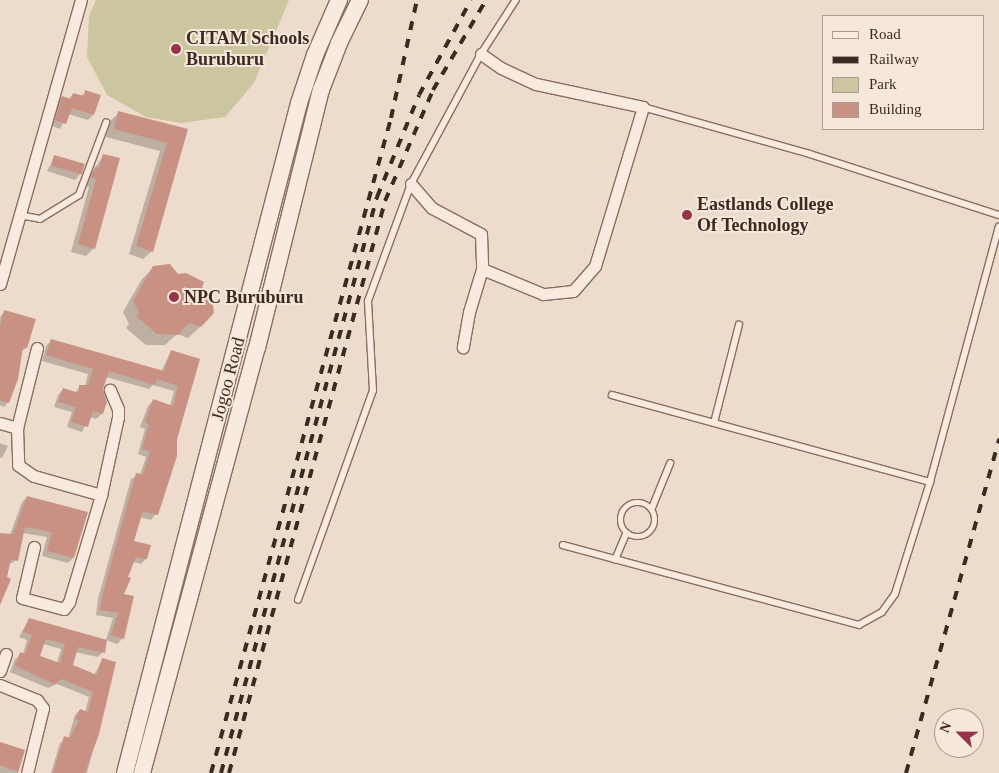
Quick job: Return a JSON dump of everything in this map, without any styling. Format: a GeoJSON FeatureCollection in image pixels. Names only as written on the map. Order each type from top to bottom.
{"type":"FeatureCollection","features":[{"type":"Feature","properties":{"kind":"main road","name":"Jogoo Road"},"geometry":{"type":"LineString","coordinates":[[125,773],[299,103],[315,55],[339,0]]}},
{"type":"Feature","properties":{"kind":"main road","name":"Jogoo Road"},"geometry":{"type":"LineString","coordinates":[[142,773],[257,348],[322,90],[339,43],[360,0]]}},
{"type":"Feature","properties":{"kind":"street"},"geometry":{"type":"LineString","coordinates":[[0,284],[82,0]]}},
{"type":"Feature","properties":{"kind":"street"},"geometry":{"type":"LineString","coordinates":[[481,54],[501,68],[536,84],[643,108],[595,266],[573,292],[543,294],[482,269]]}},
{"type":"Feature","properties":{"kind":"street"},"geometry":{"type":"LineString","coordinates":[[411,184],[432,208],[481,234],[482,269],[469,312],[464,347]]}},
{"type":"Feature","properties":{"kind":"street"},"geometry":{"type":"LineString","coordinates":[[37,348],[17,428],[16,460],[24,471],[49,481],[101,495]]}},
{"type":"Feature","properties":{"kind":"street"},"geometry":{"type":"LineString","coordinates":[[34,547],[22,598],[64,609],[69,602],[101,495],[118,417],[118,409],[110,390]]}},
{"type":"Feature","properties":{"kind":"street"},"geometry":{"type":"LineString","coordinates":[[0,423],[17,428]]}},
{"type":"Feature","properties":{"kind":"street"},"geometry":{"type":"LineString","coordinates":[[0,671],[6,654]]}},
{"type":"Feature","properties":{"kind":"street"},"geometry":{"type":"LineString","coordinates":[[0,685],[37,700],[43,708],[27,773]]}},
{"type":"Feature","properties":{"kind":"lane"},"geometry":{"type":"LineString","coordinates":[[298,600],[373,391],[368,301],[411,184],[481,54],[516,0]]}},
{"type":"Feature","properties":{"kind":"lane"},"geometry":{"type":"LineString","coordinates":[[643,108],[810,154],[999,216]]}},
{"type":"Feature","properties":{"kind":"lane"},"geometry":{"type":"LineString","coordinates":[[20,215],[40,218],[79,195],[106,123]]}},
{"type":"Feature","properties":{"kind":"lane"},"geometry":{"type":"LineString","coordinates":[[563,545],[860,625],[882,612],[895,594],[930,482],[999,227]]}},
{"type":"Feature","properties":{"kind":"lane"},"geometry":{"type":"LineString","coordinates":[[714,423],[739,325]]}},
{"type":"Feature","properties":{"kind":"lane"},"geometry":{"type":"LineString","coordinates":[[612,395],[930,482]]}},
{"type":"Feature","properties":{"kind":"lane"},"geometry":{"type":"LineString","coordinates":[[652,508],[642,502],[630,504],[626,508],[620,524],[626,534],[638,538],[650,532],[656,521],[652,508],[670,464]]}},
{"type":"Feature","properties":{"kind":"lane"},"geometry":{"type":"LineString","coordinates":[[615,560],[626,534]]}},
{"type":"Feature","properties":{"kind":"green space"},"geometry":{"type":"Polygon","coordinates":[[[96,0],[289,0],[254,83],[225,117],[181,123],[146,117],[107,95],[87,57],[89,16],[96,0]]]}},
{"type":"Feature","properties":{"kind":"building"},"geometry":{"type":"Polygon","coordinates":[[[85,90],[101,95],[94,115],[72,108],[66,124],[55,120],[62,96],[71,99],[73,93],[84,96],[85,90]]]}},
{"type":"Feature","properties":{"kind":"building"},"geometry":{"type":"Polygon","coordinates":[[[118,111],[188,129],[153,252],[136,246],[167,143],[114,129],[118,111]]]}},
{"type":"Feature","properties":{"kind":"building"},"geometry":{"type":"Polygon","coordinates":[[[103,154],[120,158],[95,249],[78,244],[96,179],[91,177],[95,167],[99,168],[103,154]]]}},
{"type":"Feature","properties":{"kind":"building"},"geometry":{"type":"Polygon","coordinates":[[[54,155],[85,164],[82,174],[51,166],[54,155]]]}},
{"type":"Feature","properties":{"kind":"building","name":"NPC Buruburu"},"geometry":{"type":"Polygon","coordinates":[[[170,264],[178,274],[186,273],[204,282],[202,287],[211,293],[214,313],[201,327],[189,323],[178,335],[157,334],[137,317],[139,312],[133,301],[153,266],[170,264]]]}},
{"type":"Feature","properties":{"kind":"building"},"geometry":{"type":"Polygon","coordinates":[[[4,310],[36,319],[27,348],[23,347],[18,379],[9,403],[0,400],[0,326],[4,310]]]}},
{"type":"Feature","properties":{"kind":"building"},"geometry":{"type":"Polygon","coordinates":[[[51,339],[164,371],[171,350],[200,359],[177,439],[177,456],[158,515],[143,511],[134,541],[151,545],[147,559],[136,557],[128,577],[131,578],[124,594],[134,596],[124,639],[111,635],[118,613],[100,610],[103,593],[136,473],[143,474],[150,451],[142,449],[149,424],[145,422],[153,399],[173,406],[178,386],[157,379],[155,385],[109,371],[103,389],[107,402],[103,414],[93,411],[88,427],[71,422],[76,407],[58,402],[63,388],[79,393],[79,385],[88,385],[93,369],[46,355],[51,339]]]}},
{"type":"Feature","properties":{"kind":"building"},"geometry":{"type":"Polygon","coordinates":[[[27,496],[88,512],[74,558],[47,551],[52,532],[25,527],[18,561],[11,559],[7,577],[11,579],[0,605],[0,533],[13,534],[27,496]]]}},
{"type":"Feature","properties":{"kind":"building"},"geometry":{"type":"Polygon","coordinates":[[[29,618],[107,640],[105,653],[78,647],[73,665],[97,675],[102,658],[116,662],[99,734],[85,773],[53,773],[64,736],[70,738],[79,720],[75,719],[80,709],[88,712],[93,692],[62,679],[54,684],[15,666],[20,652],[25,654],[32,635],[23,632],[29,618]],[[46,639],[40,656],[60,663],[65,644],[46,639]]]}},
{"type":"Feature","properties":{"kind":"building"},"geometry":{"type":"Polygon","coordinates":[[[0,742],[25,750],[18,772],[0,765],[0,742]]]}},
{"type":"Feature","properties":{"kind":"railway"},"geometry":{"type":"LineString","coordinates":[[211,773],[391,118],[417,0]]}},
{"type":"Feature","properties":{"kind":"railway"},"geometry":{"type":"LineString","coordinates":[[221,773],[377,197],[419,95],[471,0]]}},
{"type":"Feature","properties":{"kind":"railway"},"geometry":{"type":"LineString","coordinates":[[229,773],[385,201],[433,90],[486,0]]}},
{"type":"Feature","properties":{"kind":"railway"},"geometry":{"type":"LineString","coordinates":[[906,773],[999,439]]}},
{"type":"Feature","properties":{"kind":"place","name":"CITAM Schools Buruburu"},"geometry":{"type":"Point","coordinates":[176,49]}},
{"type":"Feature","properties":{"kind":"place","name":"Eastlands College Of Technology"},"geometry":{"type":"Point","coordinates":[687,215]}},
{"type":"Feature","properties":{"kind":"place","name":"NPC Buruburu"},"geometry":{"type":"Point","coordinates":[174,297]}}]}
